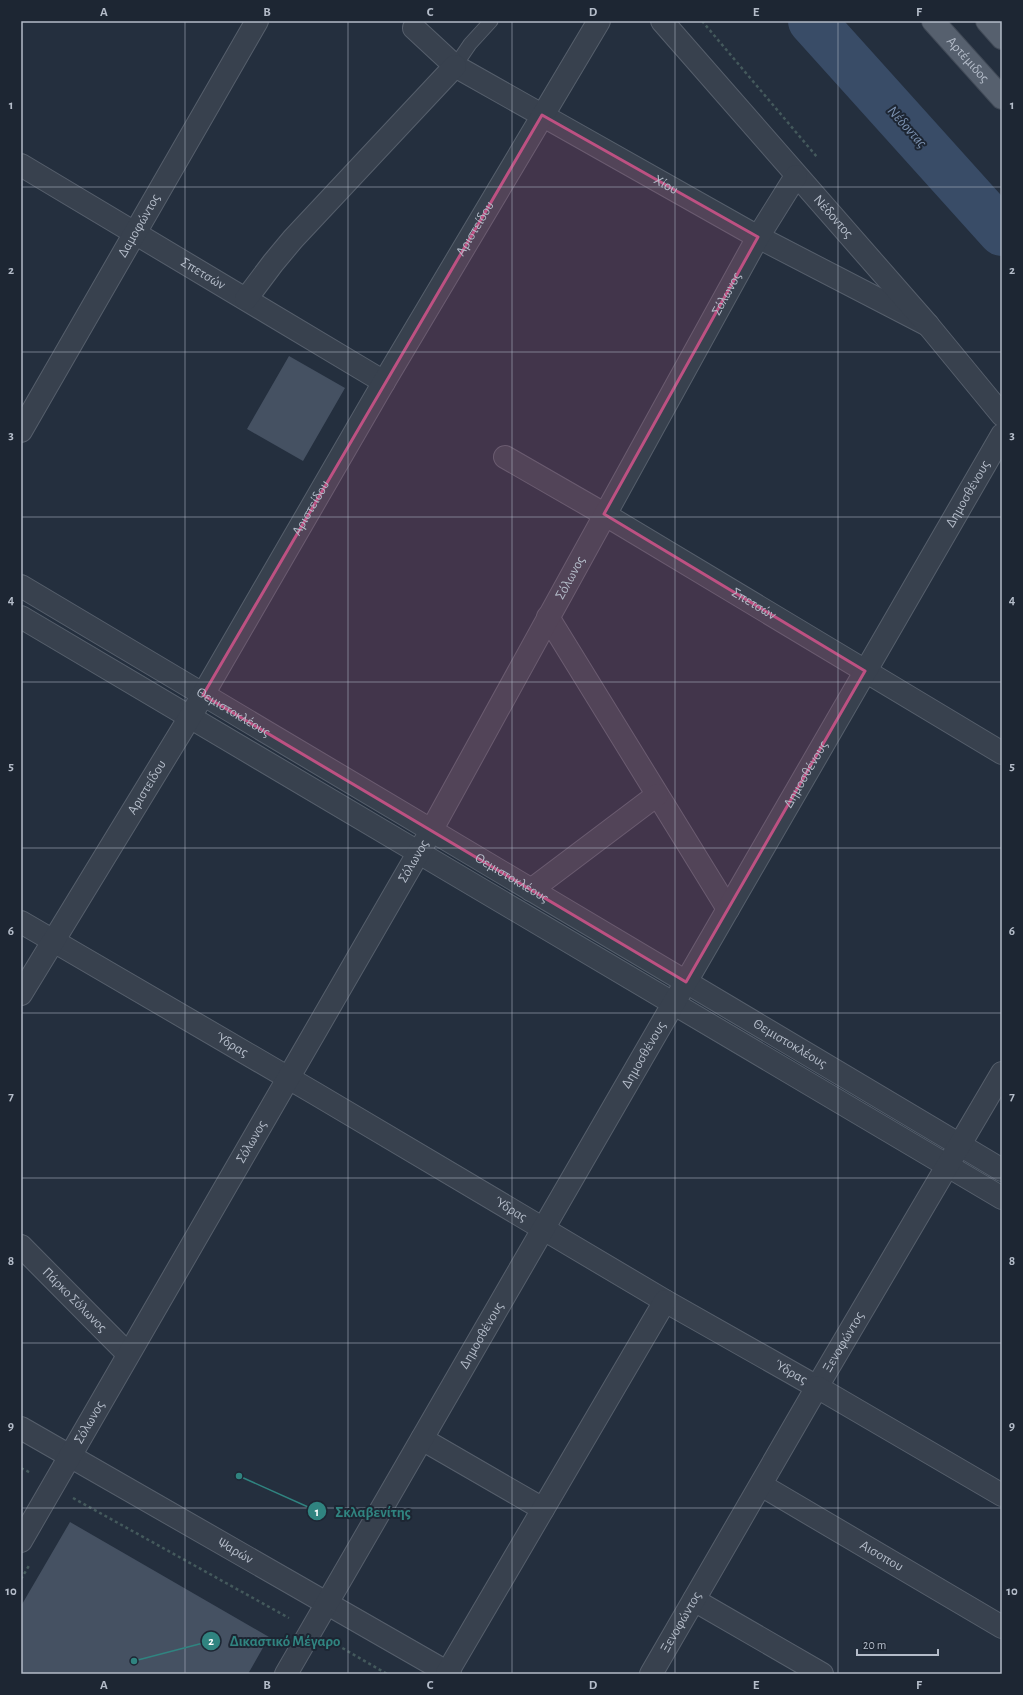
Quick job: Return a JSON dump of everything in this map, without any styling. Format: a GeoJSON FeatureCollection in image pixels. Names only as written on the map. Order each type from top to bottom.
{"type":"FeatureCollection","features":[{"type":"Feature","properties":{"kind":"main road","name":"Αρτέμιδος"},"geometry":{"type":"LineString","coordinates":[[934,21],[1002,98]]}},
{"type":"Feature","properties":{"kind":"main road"},"geometry":{"type":"LineString","coordinates":[[987,21],[1002,38]]}},
{"type":"Feature","properties":{"kind":"street","name":"Δαμοφώντος"},"geometry":{"type":"LineString","coordinates":[[21,431],[136,234],[257,21]]}},
{"type":"Feature","properties":{"kind":"street","name":"Αριστείδου"},"geometry":{"type":"LineString","coordinates":[[21,994],[190,717],[384,382],[599,21]]}},
{"type":"Feature","properties":{"kind":"street","name":"Νέδοντος"},"geometry":{"type":"LineString","coordinates":[[662,21],[796,176],[928,325],[1002,415]]}},
{"type":"Feature","properties":{"kind":"street","name":"Χίου"},"geometry":{"type":"LineString","coordinates":[[414,28],[455,66],[758,237],[928,325]]}},
{"type":"Feature","properties":{"kind":"street"},"geometry":{"type":"LineString","coordinates":[[246,299],[293,239],[455,66]]}},
{"type":"Feature","properties":{"kind":"street","name":"Σπετσών"},"geometry":{"type":"LineString","coordinates":[[21,165],[384,382]]}},
{"type":"Feature","properties":{"kind":"street","name":"Σόλωνος"},"geometry":{"type":"LineString","coordinates":[[21,1542],[128,1354],[431,831],[604,514],[758,237],[796,176]]}},
{"type":"Feature","properties":{"kind":"street","name":"Δημοσθένους"},"geometry":{"type":"LineString","coordinates":[[286,1674],[1002,435]]}},
{"type":"Feature","properties":{"kind":"street","name":"Σπετσών"},"geometry":{"type":"LineString","coordinates":[[505,457],[604,514],[1002,753]]}},
{"type":"Feature","properties":{"kind":"street","name":"Θεμιστοκλέους"},"geometry":{"type":"LineString","coordinates":[[21,586],[1002,1170]]}},
{"type":"Feature","properties":{"kind":"street","name":"Θεμιστοκλέους"},"geometry":{"type":"LineString","coordinates":[[21,617],[419,851],[1002,1198]]}},
{"type":"Feature","properties":{"kind":"street"},"geometry":{"type":"LineString","coordinates":[[548,617],[728,909]]}},
{"type":"Feature","properties":{"kind":"street"},"geometry":{"type":"LineString","coordinates":[[531,890],[657,795]]}},
{"type":"Feature","properties":{"kind":"street","name":"Ύδρας"},"geometry":{"type":"LineString","coordinates":[[21,922],[544,1228],[665,1301],[817,1387],[1002,1495]]}},
{"type":"Feature","properties":{"kind":"street","name":"Ξενοφώντος"},"geometry":{"type":"LineString","coordinates":[[651,1674],[817,1387],[1002,1073]]}},
{"type":"Feature","properties":{"kind":"street","name":"Πάρκο Σόλωνος"},"geometry":{"type":"LineString","coordinates":[[21,1246],[128,1354]]}},
{"type":"Feature","properties":{"kind":"street"},"geometry":{"type":"LineString","coordinates":[[449,1673],[665,1301]]}},
{"type":"Feature","properties":{"kind":"street","name":"Ψαρών"},"geometry":{"type":"LineString","coordinates":[[21,1428],[69,1457],[327,1602],[449,1673]]}},
{"type":"Feature","properties":{"kind":"street"},"geometry":{"type":"LineString","coordinates":[[422,1439],[543,1509]]}},
{"type":"Feature","properties":{"kind":"street","name":"Αισοπου"},"geometry":{"type":"LineString","coordinates":[[761,1485],[1002,1627]]}},
{"type":"Feature","properties":{"kind":"street"},"geometry":{"type":"LineString","coordinates":[[694,1600],[822,1674]]}},
{"type":"Feature","properties":{"kind":"lane"},"geometry":{"type":"LineString","coordinates":[[455,66],[470,44],[491,21]]}},
{"type":"Feature","properties":{"kind":"path"},"geometry":{"type":"LineString","coordinates":[[21,1468],[387,1674]]}},
{"type":"Feature","properties":{"kind":"highlighted area"},"geometry":{"type":"Polygon","coordinates":[[[542,115],[758,237],[604,514],[865,671],[686,982],[203,695],[542,115]]]}},
{"type":"Feature","properties":{"kind":"building"},"geometry":{"type":"Polygon","coordinates":[[[289,356],[345,388],[303,461],[247,429],[289,356]]]}},
{"type":"Feature","properties":{"kind":"building"},"geometry":{"type":"Polygon","coordinates":[[[70,1522],[269,1637],[248,1674],[21,1674],[21,1606],[70,1522]]]}},
{"type":"Feature","properties":{"kind":"waterway","name":"Νέδoντας"},"geometry":{"type":"LineString","coordinates":[[812,21],[1002,232]]}},
{"type":"Feature","properties":{"kind":"place","name":"Σκλαβενίτης"},"geometry":{"type":"Point","coordinates":[239,1476]}},
{"type":"Feature","properties":{"kind":"place","name":"Δικαστικό Μέγαρο"},"geometry":{"type":"Point","coordinates":[134,1661]}}]}
